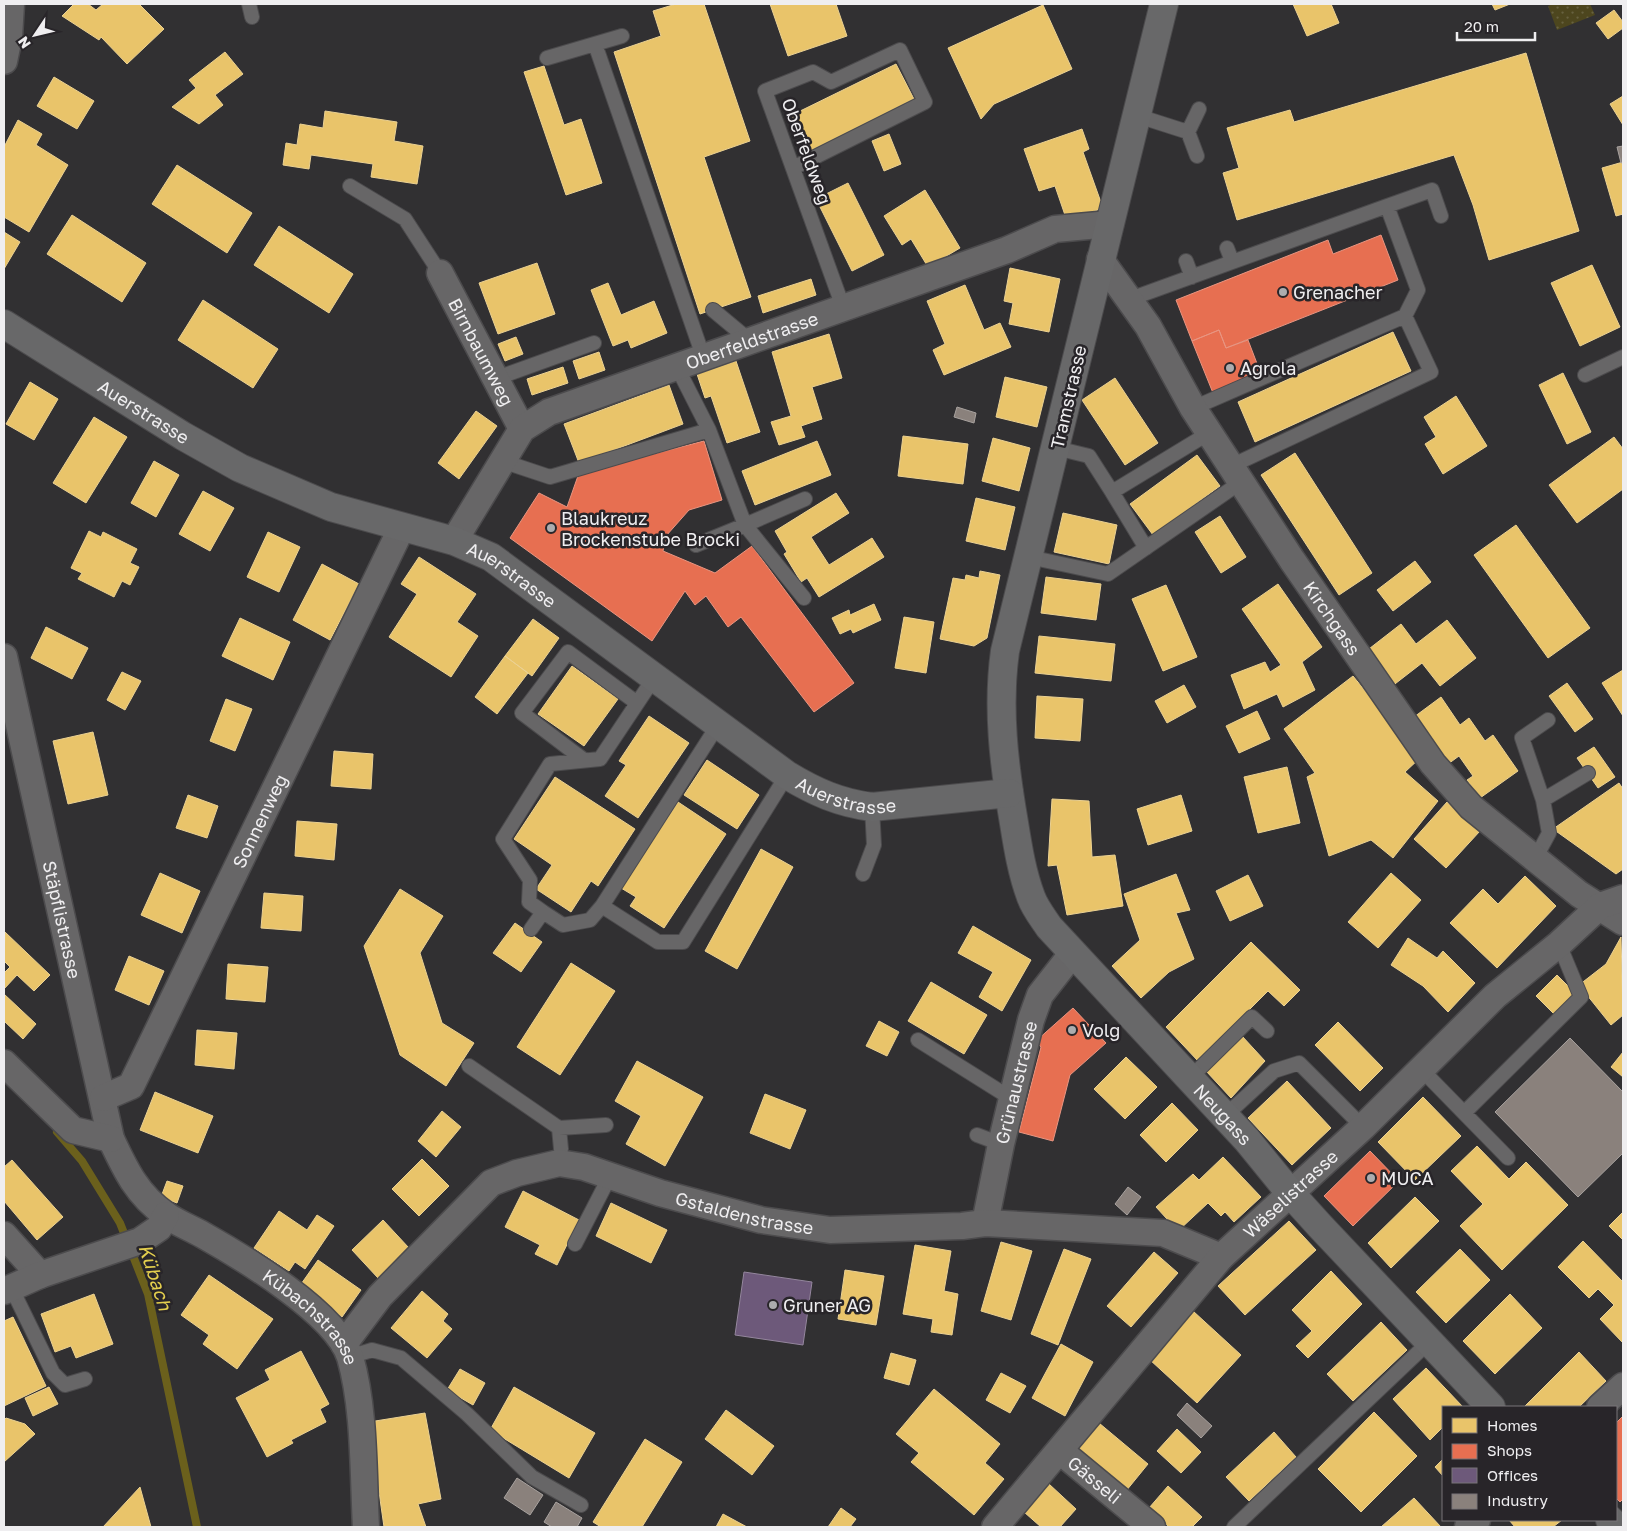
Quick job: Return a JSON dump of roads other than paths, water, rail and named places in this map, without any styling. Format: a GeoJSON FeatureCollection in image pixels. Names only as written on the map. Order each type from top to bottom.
{"type":"FeatureCollection","features":[{"type":"Feature","properties":{"kind":"main road","name":"Tramstrasse"},"geometry":{"type":"LineString","coordinates":[[1009,793],[1000,686],[1005,651],[1164,4]]}},
{"type":"Feature","properties":{"kind":"main road","name":"Auerstrasse"},"geometry":{"type":"LineString","coordinates":[[4,324],[183,436],[240,468],[331,507],[454,541],[491,557],[787,775],[820,794],[851,804],[872,807],[1009,793]]}},
{"type":"Feature","properties":{"kind":"main road","name":"Neugass"},"geometry":{"type":"LineString","coordinates":[[1009,793],[1020,861],[1032,898],[1049,927],[1072,954],[1248,1140],[1291,1194],[1491,1406]]}},
{"type":"Feature","properties":{"kind":"street"},"geometry":{"type":"LineString","coordinates":[[4,61],[9,37],[10,4]]}},
{"type":"Feature","properties":{"kind":"street","name":"Oberfeldstrasse"},"geometry":{"type":"LineString","coordinates":[[454,541],[522,429],[549,412],[1007,250],[1055,229],[1110,224]]}},
{"type":"Feature","properties":{"kind":"street","name":"Kirchgass"},"geometry":{"type":"LineString","coordinates":[[1100,259],[1148,326],[1193,408],[1347,643],[1433,764],[1471,807],[1578,894],[1611,902],[1623,922]]}},
{"type":"Feature","properties":{"kind":"street","name":"Birnbaumweg"},"geometry":{"type":"LineString","coordinates":[[440,273],[494,379],[522,429]]}},
{"type":"Feature","properties":{"kind":"street","name":"Sonnenweg"},"geometry":{"type":"LineString","coordinates":[[103,1098],[131,1086],[402,527]]}},
{"type":"Feature","properties":{"kind":"street","name":"Stäpflistrasse"},"geometry":{"type":"LineString","coordinates":[[4,657],[111,1139],[130,1180]]}},
{"type":"Feature","properties":{"kind":"street","name":"Wäselistrasse"},"geometry":{"type":"LineString","coordinates":[[994,1527],[1060,1451],[1221,1257],[1363,1127],[1495,996],[1611,902]]}},
{"type":"Feature","properties":{"kind":"street","name":"Grünaustrasse"},"geometry":{"type":"LineString","coordinates":[[985,1224],[1001,1144],[1031,1020],[1040,995],[1072,954]]}},
{"type":"Feature","properties":{"kind":"street"},"geometry":{"type":"LineString","coordinates":[[4,1063],[73,1130],[111,1139]]}},
{"type":"Feature","properties":{"kind":"street","name":"Gstaldenstrasse"},"geometry":{"type":"LineString","coordinates":[[347,1350],[380,1296],[491,1183],[517,1173],[559,1163],[584,1168],[746,1217],[830,1230],[985,1224],[1163,1233],[1221,1257]]}},
{"type":"Feature","properties":{"kind":"street","name":"Kübachstrasse"},"geometry":{"type":"LineString","coordinates":[[130,1180],[166,1215],[204,1235],[288,1289],[316,1312],[347,1350],[361,1436],[366,1527]]}},
{"type":"Feature","properties":{"kind":"street"},"geometry":{"type":"LineString","coordinates":[[8,1289],[40,1275],[130,1245],[159,1228],[166,1215]]}},
{"type":"Feature","properties":{"kind":"street"},"geometry":{"type":"LineString","coordinates":[[4,1235],[40,1275]]}},
{"type":"Feature","properties":{"kind":"street"},"geometry":{"type":"LineString","coordinates":[[1601,1406],[1623,1386]]}},
{"type":"Feature","properties":{"kind":"street","name":"Gässeli"},"geometry":{"type":"LineString","coordinates":[[1060,1451],[1152,1527]]}},
{"type":"Feature","properties":{"kind":"lane"},"geometry":{"type":"LineString","coordinates":[[547,58],[622,36]]}},
{"type":"Feature","properties":{"kind":"lane"},"geometry":{"type":"LineString","coordinates":[[595,44],[703,356]]}},
{"type":"Feature","properties":{"kind":"lane","name":"Oberfeldweg"},"geometry":{"type":"LineString","coordinates":[[793,168],[925,102],[900,50],[831,82],[813,72],[765,91],[843,307]]}},
{"type":"Feature","properties":{"kind":"lane"},"geometry":{"type":"LineString","coordinates":[[1197,156],[1188,132],[1199,109]]}},
{"type":"Feature","properties":{"kind":"lane"},"geometry":{"type":"LineString","coordinates":[[1138,116],[1188,132]]}},
{"type":"Feature","properties":{"kind":"lane"},"geometry":{"type":"LineString","coordinates":[[350,186],[405,219],[440,273]]}},
{"type":"Feature","properties":{"kind":"lane"},"geometry":{"type":"LineString","coordinates":[[1130,299],[1432,190],[1440,216]]}},
{"type":"Feature","properties":{"kind":"lane"},"geometry":{"type":"LineString","coordinates":[[1193,408],[1405,316],[1418,290],[1387,206]]}},
{"type":"Feature","properties":{"kind":"lane"},"geometry":{"type":"LineString","coordinates":[[1227,248],[1232,261]]}},
{"type":"Feature","properties":{"kind":"lane"},"geometry":{"type":"LineString","coordinates":[[1186,261],[1192,277]]}},
{"type":"Feature","properties":{"kind":"lane"},"geometry":{"type":"LineString","coordinates":[[712,310],[749,340]]}},
{"type":"Feature","properties":{"kind":"lane"},"geometry":{"type":"LineString","coordinates":[[1028,557],[1108,574],[1146,548],[1236,474],[1431,372],[1405,316]]}},
{"type":"Feature","properties":{"kind":"lane"},"geometry":{"type":"LineString","coordinates":[[494,379],[594,343]]}},
{"type":"Feature","properties":{"kind":"lane"},"geometry":{"type":"LineString","coordinates":[[1585,375],[1623,357]]}},
{"type":"Feature","properties":{"kind":"lane"},"geometry":{"type":"LineString","coordinates":[[677,366],[709,430],[745,525],[804,598]]}},
{"type":"Feature","properties":{"kind":"lane"},"geometry":{"type":"LineString","coordinates":[[502,461],[550,477],[709,430]]}},
{"type":"Feature","properties":{"kind":"lane"},"geometry":{"type":"LineString","coordinates":[[1112,492],[1209,433]]}},
{"type":"Feature","properties":{"kind":"lane"},"geometry":{"type":"LineString","coordinates":[[1056,448],[1089,456],[1146,548]]}},
{"type":"Feature","properties":{"kind":"lane"},"geometry":{"type":"LineString","coordinates":[[696,545],[805,499]]}},
{"type":"Feature","properties":{"kind":"lane"},"geometry":{"type":"LineString","coordinates":[[584,760],[522,713],[568,652],[637,703]]}},
{"type":"Feature","properties":{"kind":"lane"},"geometry":{"type":"LineString","coordinates":[[654,678],[600,759],[550,764],[503,839],[530,880],[529,902],[563,925],[590,920],[602,906],[718,725]]}},
{"type":"Feature","properties":{"kind":"lane"},"geometry":{"type":"LineString","coordinates":[[1535,859],[1549,833],[1543,800],[1522,738],[1548,720]]}},
{"type":"Feature","properties":{"kind":"lane"},"geometry":{"type":"LineString","coordinates":[[1543,800],[1588,773]]}},
{"type":"Feature","properties":{"kind":"lane"},"geometry":{"type":"LineString","coordinates":[[602,906],[658,942],[683,942],[787,775]]}},
{"type":"Feature","properties":{"kind":"lane"},"geometry":{"type":"LineString","coordinates":[[863,874],[874,846],[872,807]]}},
{"type":"Feature","properties":{"kind":"lane"},"geometry":{"type":"LineString","coordinates":[[530,929],[543,912]]}},
{"type":"Feature","properties":{"kind":"lane"},"geometry":{"type":"LineString","coordinates":[[1464,1113],[1581,997],[1559,944]]}},
{"type":"Feature","properties":{"kind":"lane"},"geometry":{"type":"LineString","coordinates":[[1190,1078],[1252,1017],[1267,1031]]}},
{"type":"Feature","properties":{"kind":"lane"},"geometry":{"type":"LineString","coordinates":[[918,1040],[1012,1099]]}},
{"type":"Feature","properties":{"kind":"lane"},"geometry":{"type":"LineString","coordinates":[[1225,1116],[1274,1071],[1299,1063],[1363,1127]]}},
{"type":"Feature","properties":{"kind":"lane"},"geometry":{"type":"LineString","coordinates":[[469,1066],[559,1128],[606,1125]]}},
{"type":"Feature","properties":{"kind":"lane"},"geometry":{"type":"LineString","coordinates":[[1422,1070],[1508,1158]]}},
{"type":"Feature","properties":{"kind":"lane"},"geometry":{"type":"LineString","coordinates":[[559,1128],[561,1149]]}},
{"type":"Feature","properties":{"kind":"lane"},"geometry":{"type":"LineString","coordinates":[[977,1135],[1001,1144]]}},
{"type":"Feature","properties":{"kind":"lane"},"geometry":{"type":"LineString","coordinates":[[575,1244],[610,1176]]}},
{"type":"Feature","properties":{"kind":"lane"},"geometry":{"type":"LineString","coordinates":[[8,1289],[53,1373],[65,1385],[85,1379]]}},
{"type":"Feature","properties":{"kind":"lane"},"geometry":{"type":"LineString","coordinates":[[1234,1527],[1429,1342]]}},
{"type":"Feature","properties":{"kind":"lane"},"geometry":{"type":"LineString","coordinates":[[347,1350],[372,1350],[401,1358],[467,1414],[532,1477],[581,1505]]}},
{"type":"Feature","properties":{"kind":"waterway","name":"Kübach"},"geometry":{"type":"LineString","coordinates":[[57,1132],[82,1161],[120,1223],[148,1294],[197,1527]]}},
{"type":"Feature","properties":{"kind":"place","name":"Grenacher"},"geometry":{"type":"Point","coordinates":[1283,292]}},
{"type":"Feature","properties":{"kind":"place","name":"Agrola"},"geometry":{"type":"Point","coordinates":[1230,368]}},
{"type":"Feature","properties":{"kind":"place","name":"Blaukreuz Brockenstube Brocki"},"geometry":{"type":"Point","coordinates":[551,528]}},
{"type":"Feature","properties":{"kind":"place","name":"Volg"},"geometry":{"type":"Point","coordinates":[1072,1030]}},
{"type":"Feature","properties":{"kind":"place","name":"MUCA"},"geometry":{"type":"Point","coordinates":[1371,1178]}},
{"type":"Feature","properties":{"kind":"place","name":"Gruner AG"},"geometry":{"type":"Point","coordinates":[773,1305]}}]}
